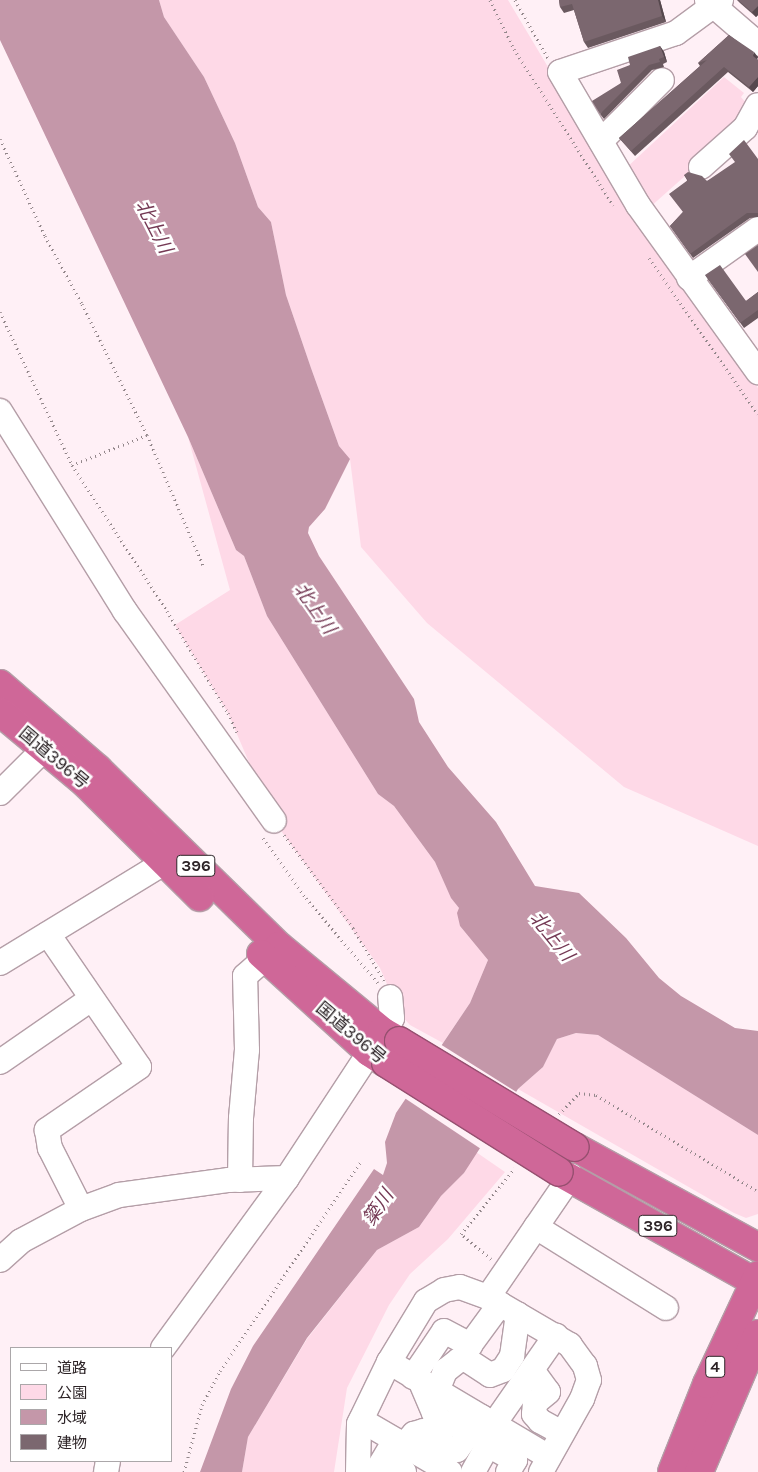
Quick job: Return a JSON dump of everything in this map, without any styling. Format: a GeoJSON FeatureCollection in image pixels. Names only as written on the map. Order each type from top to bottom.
{"type":"FeatureCollection","features":[{"type":"Feature","properties":{"kind":"highway","name":"国道396号"},"geometry":{"type":"LineString","coordinates":[[0,684],[54,744],[84,782],[173,858],[272,952],[384,1047],[565,1174],[757,1280]]}},
{"type":"Feature","properties":{"kind":"highway","name":"国道396号"},"geometry":{"type":"LineString","coordinates":[[0,712],[54,744]]}},
{"type":"Feature","properties":{"kind":"highway","name":"国道396号"},"geometry":{"type":"LineString","coordinates":[[384,1047],[575,1147],[758,1247]]}},
{"type":"Feature","properties":{"kind":"highway","name":"4"},"geometry":{"type":"LineString","coordinates":[[672,1472],[707,1384],[757,1280]]}},
{"type":"Feature","properties":{"kind":"highway","name":"4"},"geometry":{"type":"LineString","coordinates":[[699,1472],[758,1334]]}},
{"type":"Feature","properties":{"kind":"street"},"geometry":{"type":"LineString","coordinates":[[758,44],[714,2],[676,33],[560,72],[638,205],[689,278],[750,348],[758,372]]}},
{"type":"Feature","properties":{"kind":"street"},"geometry":{"type":"LineString","coordinates":[[601,141],[662,80]]}},
{"type":"Feature","properties":{"kind":"street"},"geometry":{"type":"LineString","coordinates":[[701,167],[746,128],[758,105]]}},
{"type":"Feature","properties":{"kind":"street"},"geometry":{"type":"LineString","coordinates":[[689,278],[758,229]]}},
{"type":"Feature","properties":{"kind":"street"},"geometry":{"type":"LineString","coordinates":[[0,412],[124,611],[266,827]]}},
{"type":"Feature","properties":{"kind":"street"},"geometry":{"type":"LineString","coordinates":[[0,793],[54,744]]}},
{"type":"Feature","properties":{"kind":"street"},"geometry":{"type":"LineString","coordinates":[[0,963],[173,858]]}},
{"type":"Feature","properties":{"kind":"street"},"geometry":{"type":"LineString","coordinates":[[48,934],[139,1067],[47,1130],[50,1148],[81,1209]]}},
{"type":"Feature","properties":{"kind":"street"},"geometry":{"type":"LineString","coordinates":[[240,1180],[240,1118],[247,1050],[245,976],[272,952]]}},
{"type":"Feature","properties":{"kind":"street"},"geometry":{"type":"LineString","coordinates":[[164,1347],[384,1047],[392,1018],[390,997]]}},
{"type":"Feature","properties":{"kind":"street"},"geometry":{"type":"LineString","coordinates":[[0,1062],[91,999]]}},
{"type":"Feature","properties":{"kind":"street"},"geometry":{"type":"LineString","coordinates":[[423,1383],[445,1371],[458,1360],[467,1360],[490,1375],[503,1370],[512,1356],[502,1305],[507,1268],[536,1227],[565,1174]]}},
{"type":"Feature","properties":{"kind":"street"},"geometry":{"type":"LineString","coordinates":[[0,1260],[21,1241],[81,1209],[119,1195],[240,1180],[287,1178]]}},
{"type":"Feature","properties":{"kind":"street"},"geometry":{"type":"LineString","coordinates":[[536,1227],[666,1308]]}},
{"type":"Feature","properties":{"kind":"street"},"geometry":{"type":"LineString","coordinates":[[358,1472],[361,1420],[389,1362],[426,1300],[444,1290],[460,1287],[502,1305],[556,1335],[578,1354],[589,1380],[545,1464],[389,1362]]}},
{"type":"Feature","properties":{"kind":"street"},"geometry":{"type":"LineString","coordinates":[[423,1383],[444,1331],[470,1345],[502,1305]]}},
{"type":"Feature","properties":{"kind":"street"},"geometry":{"type":"LineString","coordinates":[[376,1472],[402,1444],[414,1434],[424,1430],[446,1450],[457,1450],[487,1425],[532,1370],[556,1335]]}},
{"type":"Feature","properties":{"kind":"street"},"geometry":{"type":"LineString","coordinates":[[532,1370],[548,1392],[535,1403],[534,1414],[540,1421],[562,1434]]}},
{"type":"Feature","properties":{"kind":"street"},"geometry":{"type":"LineString","coordinates":[[361,1420],[450,1472]]}},
{"type":"Feature","properties":{"kind":"street"},"geometry":{"type":"LineString","coordinates":[[473,1472],[487,1425]]}},
{"type":"Feature","properties":{"kind":"street"},"geometry":{"type":"LineString","coordinates":[[487,1425],[515,1460],[508,1472]]}},
{"type":"Feature","properties":{"kind":"street"},"geometry":{"type":"LineString","coordinates":[[402,1444],[396,1467],[404,1472]]}},
{"type":"Feature","properties":{"kind":"path"},"geometry":{"type":"LineString","coordinates":[[515,0],[547,57],[560,72]]}},
{"type":"Feature","properties":{"kind":"path"},"geometry":{"type":"LineString","coordinates":[[0,139],[45,236],[82,304],[147,435],[203,565]]}},
{"type":"Feature","properties":{"kind":"path"},"geometry":{"type":"LineString","coordinates":[[0,312],[72,465],[180,633],[228,713],[240,740]]}},
{"type":"Feature","properties":{"kind":"path"},"geometry":{"type":"LineString","coordinates":[[72,465],[147,435]]}},
{"type":"Feature","properties":{"kind":"path"},"geometry":{"type":"LineString","coordinates":[[266,827],[380,968],[390,997]]}},
{"type":"Feature","properties":{"kind":"path"},"geometry":{"type":"LineString","coordinates":[[266,827],[330,929],[390,997]]}},
{"type":"Feature","properties":{"kind":"path"},"geometry":{"type":"LineString","coordinates":[[184,1472],[202,1405],[220,1371],[361,1160]]}},
{"type":"Feature","properties":{"kind":"green space"},"geometry":{"type":"Polygon","coordinates":[[[159,0],[508,0],[631,206],[758,388],[758,846],[624,787],[427,623],[361,547],[350,459],[339,446],[286,295],[271,222],[258,207],[235,143],[204,77],[164,17],[159,0]]]}},
{"type":"Feature","properties":{"kind":"green space"},"geometry":{"type":"Polygon","coordinates":[[[724,77],[744,93],[741,97],[747,104],[739,128],[649,208],[624,170],[724,77]]]}},
{"type":"Feature","properties":{"kind":"green space"},"geometry":{"type":"Polygon","coordinates":[[[188,437],[236,550],[244,556],[267,616],[378,794],[394,806],[435,862],[451,897],[459,908],[460,926],[488,960],[470,1003],[443,1043],[410,1025],[400,1014],[380,968],[274,821],[228,713],[175,625],[230,590],[188,437]]]}},
{"type":"Feature","properties":{"kind":"green space"},"geometry":{"type":"Polygon","coordinates":[[[576,1033],[598,1035],[758,1135],[758,1214],[746,1218],[734,1213],[518,1089],[543,1067],[557,1039],[576,1033]]]}},
{"type":"Feature","properties":{"kind":"green space"},"geometry":{"type":"Polygon","coordinates":[[[476,1152],[505,1172],[448,1239],[410,1274],[389,1305],[347,1388],[334,1472],[242,1472],[248,1437],[307,1339],[377,1250],[419,1227],[441,1196],[464,1173],[476,1152]]]}},
{"type":"Feature","properties":{"kind":"water"},"geometry":{"type":"Polygon","coordinates":[[[0,0],[159,0],[164,17],[204,77],[235,143],[258,207],[271,222],[286,295],[339,446],[350,459],[325,509],[309,527],[308,533],[319,556],[414,699],[419,722],[448,767],[496,822],[535,886],[579,893],[626,938],[659,978],[681,996],[735,1028],[758,1031],[758,1135],[598,1035],[576,1033],[557,1039],[543,1067],[518,1089],[464,1173],[441,1196],[419,1227],[377,1250],[307,1338],[248,1437],[242,1472],[200,1472],[231,1389],[253,1346],[374,1169],[383,1175],[387,1163],[385,1142],[396,1113],[470,1003],[488,960],[460,926],[457,913],[459,908],[451,898],[435,862],[394,806],[378,794],[267,616],[244,556],[236,550],[188,437],[0,40],[0,0]]]}},
{"type":"Feature","properties":{"kind":"pier"},"geometry":{"type":"Polygon","coordinates":[[[440,1044],[518,1093],[481,1149],[403,1097],[440,1044]]]}},
{"type":"Feature","properties":{"kind":"building"},"geometry":{"type":"Polygon","coordinates":[[[559,0],[658,0],[662,16],[584,42],[572,4],[560,7],[559,0]]]}},
{"type":"Feature","properties":{"kind":"building"},"geometry":{"type":"Polygon","coordinates":[[[738,0],[758,0],[758,6],[752,12],[738,0]]]}},
{"type":"Feature","properties":{"kind":"building"},"geometry":{"type":"Polygon","coordinates":[[[729,35],[754,52],[753,56],[758,60],[758,77],[749,87],[724,67],[631,151],[619,138],[707,60],[698,63],[729,35]]]}},
{"type":"Feature","properties":{"kind":"building"},"geometry":{"type":"Polygon","coordinates":[[[660,46],[664,57],[659,59],[660,62],[649,65],[600,114],[592,101],[621,83],[617,70],[630,65],[628,57],[660,46]]]}},
{"type":"Feature","properties":{"kind":"building"},"geometry":{"type":"Polygon","coordinates":[[[744,140],[758,159],[758,213],[747,213],[690,254],[670,226],[683,212],[669,194],[688,180],[684,175],[688,172],[702,176],[707,181],[735,162],[729,154],[744,140]]]}},
{"type":"Feature","properties":{"kind":"building"},"geometry":{"type":"Polygon","coordinates":[[[758,245],[758,272],[745,254],[758,245]]]}},
{"type":"Feature","properties":{"kind":"building"},"geometry":{"type":"Polygon","coordinates":[[[720,265],[746,301],[758,292],[758,310],[740,323],[705,275],[720,265]]]}},
{"type":"Feature","properties":{"kind":"water label","name":"北上川"},"geometry":{"type":"Point","coordinates":[153,227]}},
{"type":"Feature","properties":{"kind":"water label","name":"北上川"},"geometry":{"type":"Point","coordinates":[314,609]}},
{"type":"Feature","properties":{"kind":"water label","name":"北上川"},"geometry":{"type":"Point","coordinates":[551,937]}},
{"type":"Feature","properties":{"kind":"water label","name":"簗川"},"geometry":{"type":"Point","coordinates":[379,1208]}}]}
